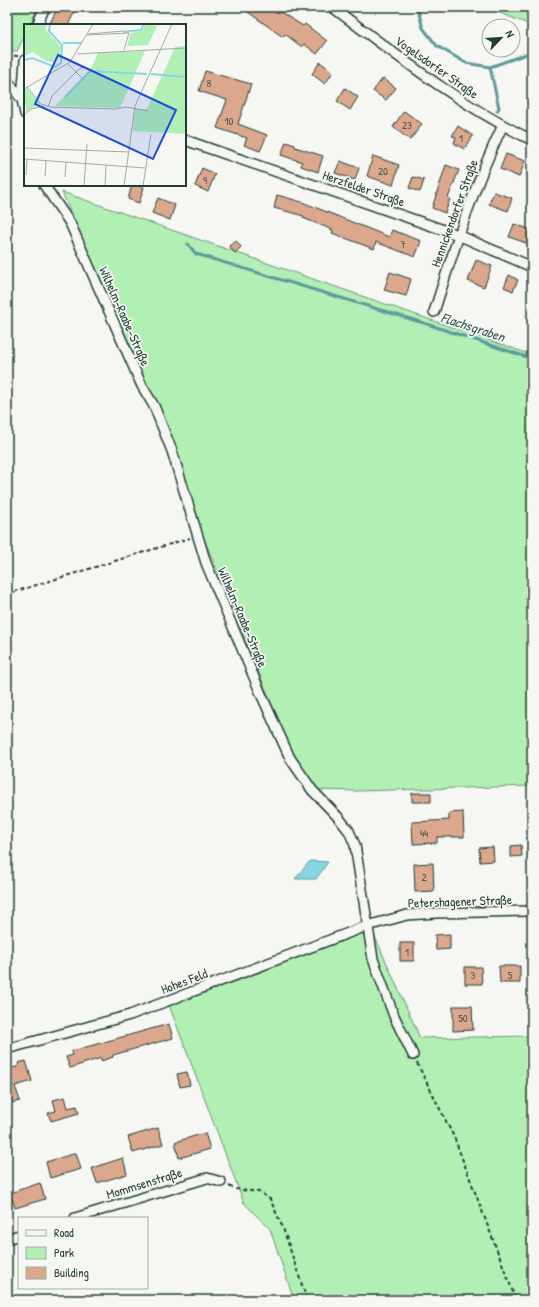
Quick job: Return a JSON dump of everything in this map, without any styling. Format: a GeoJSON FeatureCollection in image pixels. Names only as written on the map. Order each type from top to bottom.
{"type":"FeatureCollection","features":[{"type":"Feature","properties":{"kind":"street"},"geometry":{"type":"LineString","coordinates":[[37,24],[45,7]]}},
{"type":"Feature","properties":{"kind":"street","name":"Vogelsdorfer Straße"},"geometry":{"type":"LineString","coordinates":[[332,7],[444,90],[503,125],[532,140]]}},
{"type":"Feature","properties":{"kind":"street"},"geometry":{"type":"LineString","coordinates":[[24,73],[22,100],[24,109]]}},
{"type":"Feature","properties":{"kind":"street"},"geometry":{"type":"LineString","coordinates":[[7,80],[22,100]]}},
{"type":"Feature","properties":{"kind":"street","name":"Hennickendorfer Straße"},"geometry":{"type":"LineString","coordinates":[[434,312],[458,235],[479,179],[503,125]]}},
{"type":"Feature","properties":{"kind":"street","name":"Herzfelder Straße"},"geometry":{"type":"LineString","coordinates":[[186,140],[458,235],[532,267]]}},
{"type":"Feature","properties":{"kind":"street","name":"Wilhelm-Raabe-Straße"},"geometry":{"type":"LineString","coordinates":[[45,186],[70,223],[142,386],[154,406],[172,451],[206,563],[261,694],[290,758],[312,790],[340,818],[349,830],[355,845],[366,926],[373,959],[394,1016],[413,1055]]}},
{"type":"Feature","properties":{"kind":"street","name":"Petershagener Straße"},"geometry":{"type":"LineString","coordinates":[[366,926],[407,915],[436,912],[532,911]]}},
{"type":"Feature","properties":{"kind":"street","name":"Hohes Feld"},"geometry":{"type":"LineString","coordinates":[[7,1049],[130,1014],[366,926]]}},
{"type":"Feature","properties":{"kind":"street","name":"Mommsenstraße"},"geometry":{"type":"LineString","coordinates":[[78,1217],[207,1178],[221,1182]]}},
{"type":"Feature","properties":{"kind":"street"},"geometry":{"type":"LineString","coordinates":[[7,1239],[18,1235]]}},
{"type":"Feature","properties":{"kind":"path"},"geometry":{"type":"LineString","coordinates":[[7,594],[199,536]]}},
{"type":"Feature","properties":{"kind":"path"},"geometry":{"type":"LineString","coordinates":[[413,1055],[454,1137],[516,1300]]}},
{"type":"Feature","properties":{"kind":"path"},"geometry":{"type":"LineString","coordinates":[[221,1182],[235,1189],[259,1192],[270,1199],[284,1228],[307,1300]]}},
{"type":"Feature","properties":{"kind":"green space"},"geometry":{"type":"Polygon","coordinates":[[[7,7],[38,7],[30,24],[24,24],[24,37],[17,51],[7,51],[7,7]]]}},
{"type":"Feature","properties":{"kind":"green space"},"geometry":{"type":"Polygon","coordinates":[[[484,7],[532,7],[532,21],[526,23],[521,21],[521,18],[513,18],[484,7]]]}},
{"type":"Feature","properties":{"kind":"green space"},"geometry":{"type":"Polygon","coordinates":[[[62,192],[532,355],[532,786],[356,791],[318,790],[293,756],[62,192]]]}},
{"type":"Feature","properties":{"kind":"green space"},"geometry":{"type":"Polygon","coordinates":[[[372,930],[420,1038],[532,1036],[532,1300],[294,1300],[270,1229],[244,1203],[169,1005],[372,930]]]}},
{"type":"Feature","properties":{"kind":"water"},"geometry":{"type":"Polygon","coordinates":[[[310,861],[328,862],[316,879],[295,879],[310,861]]]}},
{"type":"Feature","properties":{"kind":"building"},"geometry":{"type":"Polygon","coordinates":[[[58,7],[77,7],[68,24],[50,24],[58,7]]]}},
{"type":"Feature","properties":{"kind":"building"},"geometry":{"type":"Polygon","coordinates":[[[241,7],[272,7],[303,26],[305,24],[327,41],[317,54],[304,44],[302,47],[285,34],[283,37],[241,7]]]}},
{"type":"Feature","properties":{"kind":"building"},"geometry":{"type":"Polygon","coordinates":[[[320,62],[333,72],[325,84],[312,74],[320,62]]]}},
{"type":"Feature","properties":{"kind":"building"},"geometry":{"type":"Polygon","coordinates":[[[205,71],[251,84],[238,124],[267,135],[260,151],[244,145],[247,138],[217,128],[227,100],[199,91],[205,71]]]}},
{"type":"Feature","properties":{"kind":"building"},"geometry":{"type":"Polygon","coordinates":[[[383,78],[396,88],[386,100],[373,91],[383,78]]]}},
{"type":"Feature","properties":{"kind":"building"},"geometry":{"type":"Polygon","coordinates":[[[345,88],[358,97],[350,110],[337,101],[345,88]]]}},
{"type":"Feature","properties":{"kind":"building"},"geometry":{"type":"Polygon","coordinates":[[[404,111],[422,124],[410,140],[393,127],[404,111]]]}},
{"type":"Feature","properties":{"kind":"building"},"geometry":{"type":"Polygon","coordinates":[[[458,126],[473,136],[464,149],[454,143],[456,137],[452,136],[458,126]]]}},
{"type":"Feature","properties":{"kind":"building"},"geometry":{"type":"Polygon","coordinates":[[[286,142],[295,145],[295,147],[323,156],[318,172],[301,166],[302,162],[281,155],[286,142]]]}},
{"type":"Feature","properties":{"kind":"building"},"geometry":{"type":"Polygon","coordinates":[[[506,154],[525,161],[519,177],[500,169],[506,154]]]}},
{"type":"Feature","properties":{"kind":"building"},"geometry":{"type":"Polygon","coordinates":[[[373,156],[399,165],[393,185],[367,176],[373,156]]]}},
{"type":"Feature","properties":{"kind":"building"},"geometry":{"type":"Polygon","coordinates":[[[340,161],[359,168],[355,180],[335,173],[340,161]]]}},
{"type":"Feature","properties":{"kind":"building"},"geometry":{"type":"Polygon","coordinates":[[[446,165],[459,170],[448,198],[450,199],[445,213],[432,208],[446,165]]]}},
{"type":"Feature","properties":{"kind":"building"},"geometry":{"type":"Polygon","coordinates":[[[202,168],[215,174],[208,192],[195,186],[202,168]]]}},
{"type":"Feature","properties":{"kind":"building"},"geometry":{"type":"Polygon","coordinates":[[[413,177],[424,180],[420,192],[409,188],[413,177]]]}},
{"type":"Feature","properties":{"kind":"building"},"geometry":{"type":"Polygon","coordinates":[[[132,186],[144,187],[139,203],[128,199],[132,186]]]}},
{"type":"Feature","properties":{"kind":"building"},"geometry":{"type":"Polygon","coordinates":[[[494,192],[512,198],[508,211],[489,204],[494,192]]]}},
{"type":"Feature","properties":{"kind":"building"},"geometry":{"type":"Polygon","coordinates":[[[277,195],[302,202],[389,237],[392,230],[421,241],[415,257],[376,242],[374,249],[332,233],[333,230],[303,218],[304,216],[274,208],[277,195]]]}},
{"type":"Feature","properties":{"kind":"building"},"geometry":{"type":"Polygon","coordinates":[[[158,198],[175,205],[170,220],[152,213],[158,198]]]}},
{"type":"Feature","properties":{"kind":"building"},"geometry":{"type":"Polygon","coordinates":[[[514,224],[532,230],[532,245],[509,237],[514,224]]]}},
{"type":"Feature","properties":{"kind":"building"},"geometry":{"type":"Polygon","coordinates":[[[236,241],[241,247],[235,253],[229,246],[236,241]]]}},
{"type":"Feature","properties":{"kind":"building"},"geometry":{"type":"Polygon","coordinates":[[[476,260],[492,266],[484,287],[468,281],[476,260]]]}},
{"type":"Feature","properties":{"kind":"building"},"geometry":{"type":"Polygon","coordinates":[[[390,272],[411,279],[406,296],[384,290],[390,272]]]}},
{"type":"Feature","properties":{"kind":"building"},"geometry":{"type":"Polygon","coordinates":[[[509,275],[518,280],[513,291],[504,287],[509,275]]]}},
{"type":"Feature","properties":{"kind":"building"},"geometry":{"type":"Polygon","coordinates":[[[412,793],[431,793],[431,802],[412,802],[412,793]]]}},
{"type":"Feature","properties":{"kind":"building"},"geometry":{"type":"Polygon","coordinates":[[[463,812],[464,837],[437,837],[437,843],[413,844],[412,822],[449,820],[449,813],[463,812]]]}},
{"type":"Feature","properties":{"kind":"building"},"geometry":{"type":"Polygon","coordinates":[[[521,845],[522,856],[511,857],[511,846],[521,845]]]}},
{"type":"Feature","properties":{"kind":"building"},"geometry":{"type":"Polygon","coordinates":[[[493,847],[494,861],[480,862],[479,848],[493,847]]]}},
{"type":"Feature","properties":{"kind":"building"},"geometry":{"type":"Polygon","coordinates":[[[433,863],[434,891],[415,892],[414,864],[433,863]]]}},
{"type":"Feature","properties":{"kind":"building"},"geometry":{"type":"Polygon","coordinates":[[[450,934],[450,949],[436,950],[435,935],[450,934]]]}},
{"type":"Feature","properties":{"kind":"building"},"geometry":{"type":"Polygon","coordinates":[[[400,943],[414,943],[414,961],[400,961],[400,943]]]}},
{"type":"Feature","properties":{"kind":"building"},"geometry":{"type":"Polygon","coordinates":[[[499,966],[520,966],[520,983],[500,983],[499,966]]]}},
{"type":"Feature","properties":{"kind":"building"},"geometry":{"type":"Polygon","coordinates":[[[465,967],[481,967],[482,984],[465,984],[465,967]]]}},
{"type":"Feature","properties":{"kind":"building"},"geometry":{"type":"Polygon","coordinates":[[[453,1006],[472,1006],[473,1030],[453,1031],[453,1006]]]}},
{"type":"Feature","properties":{"kind":"building"},"geometry":{"type":"Polygon","coordinates":[[[169,1024],[173,1038],[113,1055],[113,1057],[101,1061],[101,1058],[70,1068],[66,1057],[73,1055],[72,1051],[169,1024]]]}},
{"type":"Feature","properties":{"kind":"building"},"geometry":{"type":"Polygon","coordinates":[[[26,1061],[32,1081],[15,1086],[20,1101],[7,1104],[7,1068],[10,1069],[19,1066],[18,1063],[26,1061]]]}},
{"type":"Feature","properties":{"kind":"building"},"geometry":{"type":"Polygon","coordinates":[[[187,1072],[190,1085],[180,1087],[177,1074],[187,1072]]]}},
{"type":"Feature","properties":{"kind":"building"},"geometry":{"type":"Polygon","coordinates":[[[65,1097],[68,1108],[77,1106],[79,1113],[51,1121],[48,1113],[56,1111],[53,1100],[65,1097]]]}},
{"type":"Feature","properties":{"kind":"building"},"geometry":{"type":"Polygon","coordinates":[[[158,1128],[163,1144],[133,1153],[128,1137],[158,1128]]]}},
{"type":"Feature","properties":{"kind":"building"},"geometry":{"type":"Polygon","coordinates":[[[205,1133],[210,1149],[179,1158],[175,1142],[205,1133]]]}},
{"type":"Feature","properties":{"kind":"building"},"geometry":{"type":"Polygon","coordinates":[[[76,1153],[81,1169],[50,1178],[46,1162],[76,1153]]]}},
{"type":"Feature","properties":{"kind":"building"},"geometry":{"type":"Polygon","coordinates":[[[123,1158],[127,1174],[97,1183],[92,1168],[123,1158]]]}},
{"type":"Feature","properties":{"kind":"building"},"geometry":{"type":"Polygon","coordinates":[[[40,1183],[45,1199],[15,1208],[10,1193],[40,1183]]]}},
{"type":"Feature","properties":{"kind":"waterway"},"geometry":{"type":"LineString","coordinates":[[417,7],[423,28],[437,46],[466,63],[490,67],[532,52]]}},
{"type":"Feature","properties":{"kind":"waterway","name":"Flachsgraben"},"geometry":{"type":"LineString","coordinates":[[490,67],[499,108],[497,111]]}},
{"type":"Feature","properties":{"kind":"waterway"},"geometry":{"type":"LineString","coordinates":[[188,244],[196,254],[427,324],[530,358],[532,362]]}}]}
